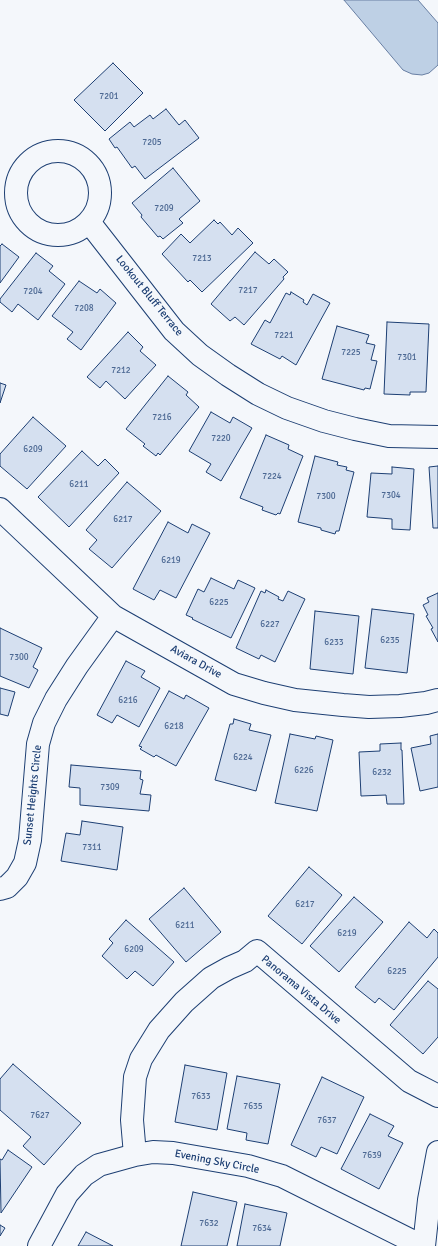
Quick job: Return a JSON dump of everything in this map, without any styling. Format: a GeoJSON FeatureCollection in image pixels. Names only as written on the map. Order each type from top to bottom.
{"type":"FeatureCollection","features":[{"type":"Feature","properties":{"kind":"street","name":"Lookout Bluff Terrace"},"geometry":{"type":"LineString","coordinates":[[89,222],[174,331],[200,355],[258,394],[287,408],[355,430],[389,436],[438,437]]}},
{"type":"Feature","properties":{"kind":"street","name":"Aviara Drive"},"geometry":{"type":"LineString","coordinates":[[0,509],[114,616],[234,684],[295,700],[369,707],[400,706],[438,700]]}},
{"type":"Feature","properties":{"kind":"street","name":"Sunset Heights Circle"},"geometry":{"type":"LineString","coordinates":[[0,889],[7,886],[17,877],[24,863],[30,840],[38,744],[44,723],[56,699],[77,666],[114,616]]}},
{"type":"Feature","properties":{"kind":"street","name":"Panorama Vista Drive"},"geometry":{"type":"LineString","coordinates":[[136,1156],[132,1120],[135,1077],[141,1059],[159,1030],[184,1002],[212,978],[245,961],[256,951],[409,1081],[438,1096]]}},
{"type":"Feature","properties":{"kind":"street","name":"Evening Sky Circle"},"geometry":{"type":"LineString","coordinates":[[39,1246],[67,1194],[84,1175],[99,1165],[153,1152],[173,1153],[248,1166],[282,1176],[423,1246],[429,1200],[438,1152]]}},
{"type":"Feature","properties":{"kind":"water"},"geometry":{"type":"Polygon","coordinates":[[[344,0],[418,0],[438,23],[438,65],[429,73],[422,75],[412,74],[403,70],[344,0]]]}},
{"type":"Feature","properties":{"kind":"building"},"geometry":{"type":"Polygon","coordinates":[[[113,63],[143,93],[105,131],[74,100],[113,63]]]}},
{"type":"Feature","properties":{"kind":"building"},"geometry":{"type":"Polygon","coordinates":[[[166,109],[179,125],[185,120],[199,138],[145,179],[135,166],[132,168],[117,147],[115,148],[109,139],[130,122],[134,127],[150,115],[153,119],[166,109]]]}},
{"type":"Feature","properties":{"kind":"building"},"geometry":{"type":"Polygon","coordinates":[[[173,168],[200,201],[179,219],[183,223],[163,239],[160,236],[158,237],[141,217],[142,215],[132,203],[173,168]]]}},
{"type":"Feature","properties":{"kind":"building"},"geometry":{"type":"Polygon","coordinates":[[[214,220],[218,224],[220,222],[232,235],[238,228],[253,243],[202,292],[190,280],[188,282],[162,254],[181,234],[190,243],[214,220]]]}},
{"type":"Feature","properties":{"kind":"building"},"geometry":{"type":"Polygon","coordinates":[[[2,244],[19,257],[0,283],[0,246],[2,244]]]}},
{"type":"Feature","properties":{"kind":"building"},"geometry":{"type":"Polygon","coordinates":[[[255,252],[269,264],[274,259],[288,272],[283,277],[284,279],[244,325],[235,317],[230,321],[211,304],[255,252]]]}},
{"type":"Feature","properties":{"kind":"building"},"geometry":{"type":"Polygon","coordinates":[[[36,253],[53,266],[49,271],[65,284],[38,320],[18,304],[12,312],[0,302],[0,299],[36,253]]]}},
{"type":"Feature","properties":{"kind":"building"},"geometry":{"type":"Polygon","coordinates":[[[79,281],[97,293],[100,289],[116,303],[81,350],[67,339],[73,332],[52,316],[79,281]]]}},
{"type":"Feature","properties":{"kind":"building"},"geometry":{"type":"Polygon","coordinates":[[[291,292],[304,300],[303,302],[307,305],[313,294],[330,303],[296,365],[282,356],[280,359],[251,344],[265,320],[270,323],[286,293],[290,295],[291,292]]]}},
{"type":"Feature","properties":{"kind":"building"},"geometry":{"type":"Polygon","coordinates":[[[387,322],[429,324],[426,392],[410,392],[410,395],[384,394],[387,322]]]}},
{"type":"Feature","properties":{"kind":"building"},"geometry":{"type":"Polygon","coordinates":[[[337,326],[369,335],[366,343],[375,345],[371,360],[377,361],[370,389],[365,388],[364,390],[322,379],[337,326]]]}},
{"type":"Feature","properties":{"kind":"building"},"geometry":{"type":"Polygon","coordinates":[[[128,332],[143,347],[140,351],[156,365],[125,399],[106,381],[100,388],[87,377],[128,332]]]}},
{"type":"Feature","properties":{"kind":"building"},"geometry":{"type":"Polygon","coordinates":[[[168,376],[188,392],[186,395],[199,407],[160,455],[158,453],[156,456],[143,446],[145,444],[126,429],[168,376]]]}},
{"type":"Feature","properties":{"kind":"building"},"geometry":{"type":"Polygon","coordinates":[[[0,383],[6,385],[0,403],[0,383]]]}},
{"type":"Feature","properties":{"kind":"building"},"geometry":{"type":"Polygon","coordinates":[[[211,412],[230,423],[233,417],[252,428],[221,481],[206,472],[211,464],[189,451],[211,412]]]}},
{"type":"Feature","properties":{"kind":"building"},"geometry":{"type":"Polygon","coordinates":[[[33,417],[66,446],[27,489],[0,466],[0,454],[33,417]]]}},
{"type":"Feature","properties":{"kind":"building"},"geometry":{"type":"Polygon","coordinates":[[[266,435],[289,445],[288,449],[303,456],[280,514],[278,513],[276,515],[262,510],[263,507],[240,498],[266,435]]]}},
{"type":"Feature","properties":{"kind":"building"},"geometry":{"type":"Polygon","coordinates":[[[82,451],[98,466],[105,459],[119,473],[69,527],[38,497],[82,451]]]}},
{"type":"Feature","properties":{"kind":"building"},"geometry":{"type":"Polygon","coordinates":[[[315,456],[338,462],[337,465],[347,467],[346,470],[354,472],[339,531],[336,531],[335,534],[321,530],[321,528],[298,522],[315,456]]]}},
{"type":"Feature","properties":{"kind":"building"},"geometry":{"type":"Polygon","coordinates":[[[438,466],[438,528],[433,528],[429,467],[438,466]]]}},
{"type":"Feature","properties":{"kind":"building"},"geometry":{"type":"Polygon","coordinates":[[[392,467],[414,469],[410,530],[392,529],[392,519],[367,517],[371,473],[392,474],[392,467]]]}},
{"type":"Feature","properties":{"kind":"building"},"geometry":{"type":"Polygon","coordinates":[[[127,482],[161,511],[112,568],[89,549],[97,540],[86,530],[127,482]]]}},
{"type":"Feature","properties":{"kind":"building"},"geometry":{"type":"Polygon","coordinates":[[[168,522],[188,533],[192,524],[210,533],[176,598],[160,590],[154,600],[133,589],[168,522]]]}},
{"type":"Feature","properties":{"kind":"building"},"geometry":{"type":"Polygon","coordinates":[[[211,578],[234,589],[238,580],[255,588],[231,638],[186,615],[198,589],[204,592],[211,578]]]}},
{"type":"Feature","properties":{"kind":"building"},"geometry":{"type":"Polygon","coordinates":[[[266,590],[283,601],[288,591],[305,599],[275,662],[261,655],[259,659],[236,648],[261,591],[265,593],[266,590]]]}},
{"type":"Feature","properties":{"kind":"building"},"geometry":{"type":"Polygon","coordinates":[[[438,593],[438,642],[431,629],[433,628],[426,616],[428,615],[423,605],[429,602],[427,598],[438,593]]]}},
{"type":"Feature","properties":{"kind":"building"},"geometry":{"type":"Polygon","coordinates":[[[372,609],[414,614],[407,673],[365,668],[372,609]]]}},
{"type":"Feature","properties":{"kind":"building"},"geometry":{"type":"Polygon","coordinates":[[[315,611],[359,616],[353,674],[310,669],[315,611]]]}},
{"type":"Feature","properties":{"kind":"building"},"geometry":{"type":"Polygon","coordinates":[[[0,628],[42,648],[33,667],[38,670],[29,688],[0,676],[0,628]]]}},
{"type":"Feature","properties":{"kind":"building"},"geometry":{"type":"Polygon","coordinates":[[[126,661],[145,671],[141,677],[160,688],[139,727],[117,715],[112,723],[97,715],[126,661]]]}},
{"type":"Feature","properties":{"kind":"building"},"geometry":{"type":"Polygon","coordinates":[[[0,688],[15,692],[8,716],[0,714],[0,688]]]}},
{"type":"Feature","properties":{"kind":"building"},"geometry":{"type":"Polygon","coordinates":[[[169,691],[184,699],[186,695],[209,708],[176,766],[156,755],[154,757],[140,749],[142,747],[139,746],[169,691]]]}},
{"type":"Feature","properties":{"kind":"building"},"geometry":{"type":"Polygon","coordinates":[[[234,719],[251,724],[249,730],[271,735],[256,791],[215,780],[230,724],[233,724],[234,719]]]}},
{"type":"Feature","properties":{"kind":"building"},"geometry":{"type":"Polygon","coordinates":[[[290,734],[315,739],[316,736],[333,740],[317,811],[275,803],[290,734]]]}},
{"type":"Feature","properties":{"kind":"building"},"geometry":{"type":"Polygon","coordinates":[[[438,734],[438,787],[420,791],[411,748],[431,744],[430,736],[438,734]]]}},
{"type":"Feature","properties":{"kind":"building"},"geometry":{"type":"Polygon","coordinates":[[[401,743],[404,804],[387,804],[386,795],[361,796],[359,752],[380,751],[380,744],[401,743]]]}},
{"type":"Feature","properties":{"kind":"building"},"geometry":{"type":"Polygon","coordinates":[[[71,765],[141,771],[140,779],[143,780],[140,794],[151,795],[149,811],[80,805],[80,788],[69,787],[71,765]]]}},
{"type":"Feature","properties":{"kind":"building"},"geometry":{"type":"Polygon","coordinates":[[[82,821],[123,827],[117,870],[61,861],[66,833],[80,835],[82,821]]]}},
{"type":"Feature","properties":{"kind":"building"},"geometry":{"type":"Polygon","coordinates":[[[309,867],[342,895],[302,944],[268,916],[309,867]]]}},
{"type":"Feature","properties":{"kind":"building"},"geometry":{"type":"Polygon","coordinates":[[[184,888],[221,932],[186,962],[149,919],[184,888]]]}},
{"type":"Feature","properties":{"kind":"building"},"geometry":{"type":"Polygon","coordinates":[[[354,897],[383,922],[339,972],[310,946],[354,897]]]}},
{"type":"Feature","properties":{"kind":"building"},"geometry":{"type":"Polygon","coordinates":[[[126,920],[174,962],[153,986],[135,971],[127,979],[102,956],[113,943],[109,939],[126,920]]]}},
{"type":"Feature","properties":{"kind":"building"},"geometry":{"type":"Polygon","coordinates":[[[409,922],[427,938],[434,929],[438,933],[438,957],[394,1010],[379,998],[375,1003],[355,987],[409,922]]]}},
{"type":"Feature","properties":{"kind":"building"},"geometry":{"type":"Polygon","coordinates":[[[428,981],[438,989],[438,1037],[423,1054],[390,1025],[428,981]]]}},
{"type":"Feature","properties":{"kind":"building"},"geometry":{"type":"Polygon","coordinates":[[[13,1064],[81,1123],[44,1165],[23,1146],[31,1137],[0,1110],[0,1079],[13,1064]]]}},
{"type":"Feature","properties":{"kind":"building"},"geometry":{"type":"Polygon","coordinates":[[[185,1065],[227,1073],[217,1130],[175,1122],[185,1065]]]}},
{"type":"Feature","properties":{"kind":"building"},"geometry":{"type":"Polygon","coordinates":[[[237,1076],[280,1084],[268,1144],[246,1140],[247,1133],[227,1129],[237,1076]]]}},
{"type":"Feature","properties":{"kind":"building"},"geometry":{"type":"Polygon","coordinates":[[[322,1077],[364,1097],[337,1154],[321,1147],[316,1157],[291,1145],[322,1077]]]}},
{"type":"Feature","properties":{"kind":"building"},"geometry":{"type":"Polygon","coordinates":[[[370,1114],[394,1126],[388,1136],[403,1143],[379,1189],[341,1169],[370,1114]]]}},
{"type":"Feature","properties":{"kind":"building"},"geometry":{"type":"Polygon","coordinates":[[[8,1150],[32,1167],[1,1213],[0,1159],[2,1160],[8,1150]]]}},
{"type":"Feature","properties":{"kind":"building"},"geometry":{"type":"Polygon","coordinates":[[[193,1192],[237,1202],[227,1246],[181,1246],[193,1192]]]}},
{"type":"Feature","properties":{"kind":"building"},"geometry":{"type":"Polygon","coordinates":[[[245,1204],[287,1213],[280,1246],[237,1246],[245,1204]]]}},
{"type":"Feature","properties":{"kind":"building"},"geometry":{"type":"Polygon","coordinates":[[[0,1225],[5,1228],[0,1236],[0,1225]]]}},
{"type":"Feature","properties":{"kind":"building"},"geometry":{"type":"Polygon","coordinates":[[[86,1232],[113,1246],[78,1246],[86,1232]]]}}]}
